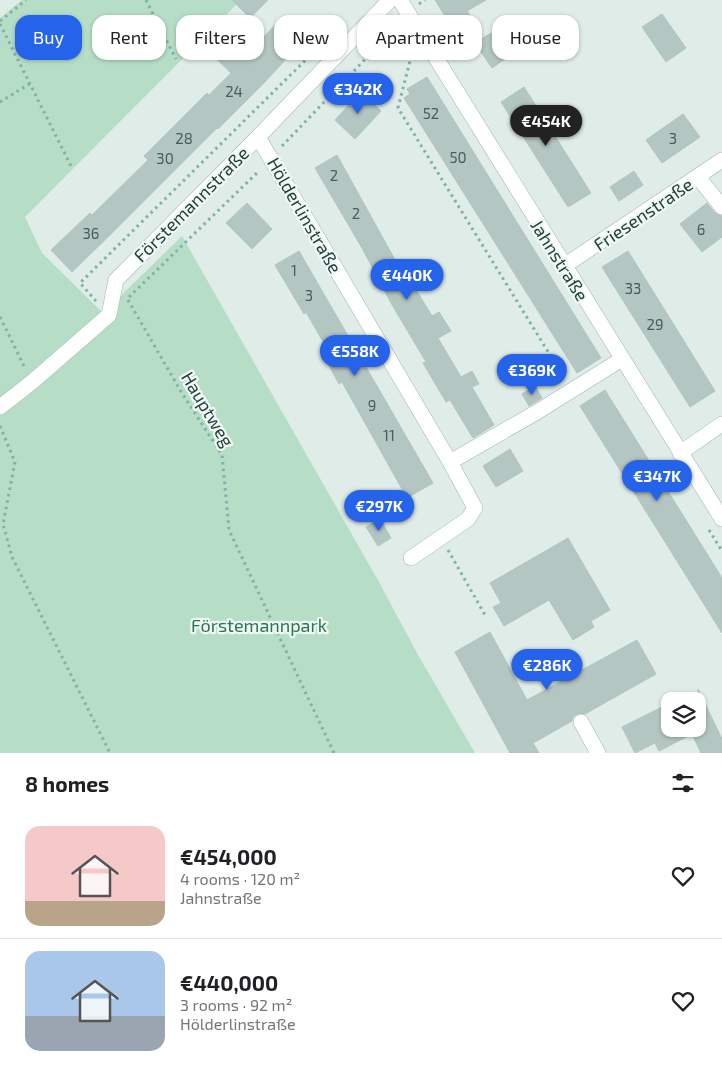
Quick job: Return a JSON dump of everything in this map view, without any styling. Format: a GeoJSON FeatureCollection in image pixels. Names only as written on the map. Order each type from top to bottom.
{"type":"FeatureCollection","features":[{"type":"Feature","properties":{"kind":"street","name":"Förstemannstraße"},"geometry":{"type":"LineString","coordinates":[[116,280],[390,0]]}},
{"type":"Feature","properties":{"kind":"street","name":"Jahnstraße"},"geometry":{"type":"LineString","coordinates":[[400,0],[722,519]]}},
{"type":"Feature","properties":{"kind":"street","name":"Hölderlinstraße"},"geometry":{"type":"LineString","coordinates":[[258,137],[450,462],[475,508],[468,519],[411,558]]}},
{"type":"Feature","properties":{"kind":"street","name":"Friesenstraße"},"geometry":{"type":"LineString","coordinates":[[564,266],[722,160]]}},
{"type":"Feature","properties":{"kind":"street"},"geometry":{"type":"LineString","coordinates":[[698,177],[722,208]]}},
{"type":"Feature","properties":{"kind":"street"},"geometry":{"type":"LineString","coordinates":[[0,407],[32,382],[109,315],[116,280]]}},
{"type":"Feature","properties":{"kind":"street"},"geometry":{"type":"LineString","coordinates":[[450,462],[537,412],[622,358]]}},
{"type":"Feature","properties":{"kind":"street"},"geometry":{"type":"LineString","coordinates":[[680,453],[722,424]]}},
{"type":"Feature","properties":{"kind":"street"},"geometry":{"type":"LineString","coordinates":[[581,722],[598,753]]}},
{"type":"Feature","properties":{"kind":"path"},"geometry":{"type":"LineString","coordinates":[[26,0],[0,23],[72,168]]}},
{"type":"Feature","properties":{"kind":"path"},"geometry":{"type":"LineString","coordinates":[[146,0],[176,59]]}},
{"type":"Feature","properties":{"kind":"path"},"geometry":{"type":"LineString","coordinates":[[421,2],[425,0]]}},
{"type":"Feature","properties":{"kind":"path"},"geometry":{"type":"LineString","coordinates":[[109,315],[80,283],[306,60]]}},
{"type":"Feature","properties":{"kind":"path"},"geometry":{"type":"LineString","coordinates":[[410,60],[398,108],[555,363]]}},
{"type":"Feature","properties":{"kind":"path"},"geometry":{"type":"LineString","coordinates":[[0,102],[31,83]]}},
{"type":"Feature","properties":{"kind":"path","name":"Hauptweg"},"geometry":{"type":"LineString","coordinates":[[116,280],[180,390],[222,455],[229,530],[334,753]]}},
{"type":"Feature","properties":{"kind":"path"},"geometry":{"type":"LineString","coordinates":[[0,317],[32,382]]}},
{"type":"Feature","properties":{"kind":"path"},"geometry":{"type":"LineString","coordinates":[[0,426],[15,462],[3,524],[12,557],[110,753]]}},
{"type":"Feature","properties":{"kind":"path"},"geometry":{"type":"LineString","coordinates":[[442,538],[485,615]]}},
{"type":"Feature","properties":{"kind":"green space","name":"Förstemannpark"},"geometry":{"type":"Polygon","coordinates":[[[22,0],[241,0],[226,15],[176,15],[176,60],[181,60],[25,217],[42,253],[103,313],[182,236],[475,753],[0,753],[0,18],[22,0]]]}},
{"type":"Feature","properties":{"kind":"building"},"geometry":{"type":"Polygon","coordinates":[[[232,0],[268,0],[253,15],[247,15],[232,0]]]}},
{"type":"Feature","properties":{"kind":"building"},"geometry":{"type":"Polygon","coordinates":[[[435,0],[486,0],[467,11],[470,15],[444,15],[435,0]]]}},
{"type":"Feature","properties":{"kind":"building"},"geometry":{"type":"Polygon","coordinates":[[[662,14],[686,48],[666,62],[642,27],[662,14]]]}},
{"type":"Feature","properties":{"kind":"building"},"geometry":{"type":"Polygon","coordinates":[[[274,26],[274,60],[285,60],[218,129],[72,272],[51,250],[90,213],[92,215],[148,160],[144,156],[207,93],[209,95],[231,73],[218,60],[264,60],[264,37],[274,26]]]}},
{"type":"Feature","properties":{"kind":"building"},"geometry":{"type":"Polygon","coordinates":[[[491,33],[492,60],[504,60],[492,68],[482,53],[482,39],[491,33]]]}},
{"type":"Feature","properties":{"kind":"building"},"geometry":{"type":"Polygon","coordinates":[[[427,77],[601,358],[577,373],[404,98],[410,94],[407,89],[427,77]]]}},
{"type":"Feature","properties":{"kind":"building"},"geometry":{"type":"Polygon","coordinates":[[[524,87],[591,193],[568,207],[501,102],[524,87]]]}},
{"type":"Feature","properties":{"kind":"building"},"geometry":{"type":"Polygon","coordinates":[[[361,92],[381,111],[355,139],[335,120],[361,92]]]}},
{"type":"Feature","properties":{"kind":"building"},"geometry":{"type":"Polygon","coordinates":[[[683,114],[700,137],[662,163],[646,140],[683,114]]]}},
{"type":"Feature","properties":{"kind":"building"},"geometry":{"type":"Polygon","coordinates":[[[337,155],[410,287],[413,285],[432,316],[439,312],[451,331],[438,338],[461,377],[472,371],[479,384],[472,387],[494,425],[473,438],[450,400],[446,402],[423,363],[426,362],[315,168],[337,155]]]}},
{"type":"Feature","properties":{"kind":"building"},"geometry":{"type":"Polygon","coordinates":[[[634,171],[643,185],[619,201],[610,187],[634,171]]]}},
{"type":"Feature","properties":{"kind":"building"},"geometry":{"type":"Polygon","coordinates":[[[247,203],[272,229],[252,249],[226,223],[247,203]]]}},
{"type":"Feature","properties":{"kind":"building"},"geometry":{"type":"Polygon","coordinates":[[[707,203],[715,213],[722,216],[722,237],[702,252],[680,224],[707,203]]]}},
{"type":"Feature","properties":{"kind":"building"},"geometry":{"type":"Polygon","coordinates":[[[299,251],[433,483],[407,498],[342,382],[339,384],[327,362],[333,359],[306,312],[304,314],[275,265],[299,251]]]}},
{"type":"Feature","properties":{"kind":"building"},"geometry":{"type":"Polygon","coordinates":[[[628,251],[715,391],[690,407],[602,267],[628,251]]]}},
{"type":"Feature","properties":{"kind":"building"},"geometry":{"type":"Polygon","coordinates":[[[535,386],[542,398],[529,406],[522,394],[535,386]]]}},
{"type":"Feature","properties":{"kind":"building"},"geometry":{"type":"Polygon","coordinates":[[[605,390],[722,578],[722,633],[580,406],[605,390]]]}},
{"type":"Feature","properties":{"kind":"building"},"geometry":{"type":"Polygon","coordinates":[[[510,449],[523,471],[496,487],[483,466],[510,449]]]}},
{"type":"Feature","properties":{"kind":"building"},"geometry":{"type":"Polygon","coordinates":[[[380,519],[391,538],[378,546],[366,527],[380,519]]]}},
{"type":"Feature","properties":{"kind":"building"},"geometry":{"type":"Polygon","coordinates":[[[568,538],[610,610],[591,621],[594,627],[573,640],[549,600],[504,626],[493,607],[501,603],[490,583],[568,538]]]}},
{"type":"Feature","properties":{"kind":"building"},"geometry":{"type":"Polygon","coordinates":[[[490,632],[527,700],[637,640],[656,674],[585,714],[577,714],[573,717],[572,721],[533,743],[539,753],[510,753],[455,652],[490,632]]]}},
{"type":"Feature","properties":{"kind":"building"},"geometry":{"type":"Polygon","coordinates":[[[706,706],[722,739],[722,753],[701,753],[693,737],[706,737],[706,706]]]}},
{"type":"Feature","properties":{"kind":"building"},"geometry":{"type":"Polygon","coordinates":[[[661,708],[661,737],[686,737],[659,751],[655,743],[635,753],[622,727],[661,708]]]}}]}
